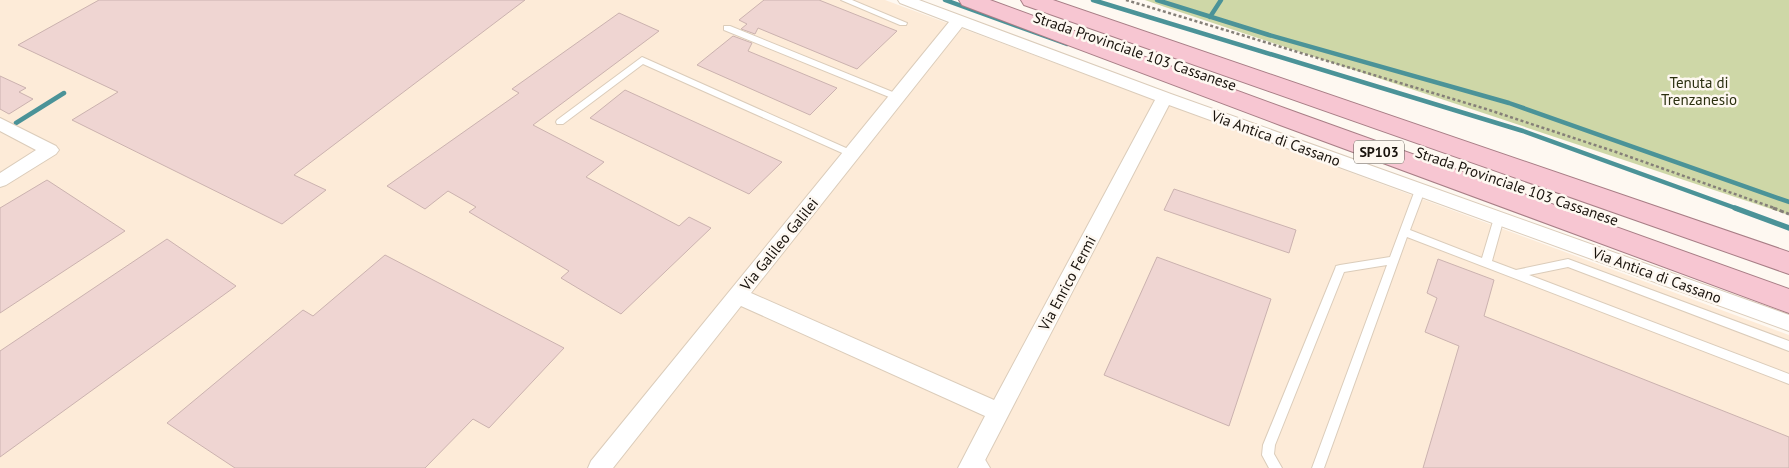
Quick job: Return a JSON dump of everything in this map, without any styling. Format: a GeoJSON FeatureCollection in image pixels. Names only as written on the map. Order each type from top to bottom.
{"type":"FeatureCollection","features":[{"type":"Feature","properties":{"kind":"highway","name":"Strada Provinciale 103 Cassanese"},"geometry":{"type":"LineString","coordinates":[[990,0],[1789,282]]}},
{"type":"Feature","properties":{"kind":"highway","name":"Strada Provinciale 103 Cassanese"},"geometry":{"type":"LineString","coordinates":[[1032,0],[1789,263]]}},
{"type":"Feature","properties":{"kind":"highway"},"geometry":{"type":"LineString","coordinates":[[1055,0],[1468,135],[1789,245]]}},
{"type":"Feature","properties":{"kind":"highway","name":"SP103"},"geometry":{"type":"LineString","coordinates":[[964,10],[1289,119],[1789,301]]}},
{"type":"Feature","properties":{"kind":"street","name":"Via Antica di Cassano"},"geometry":{"type":"LineString","coordinates":[[905,0],[964,10],[1165,98],[1789,323]]}},
{"type":"Feature","properties":{"kind":"street","name":"Via Galileo Galilei"},"geometry":{"type":"LineString","coordinates":[[599,468],[897,98],[964,10]]}},
{"type":"Feature","properties":{"kind":"street","name":"Via Enrico Fermi"},"geometry":{"type":"LineString","coordinates":[[976,464],[999,412],[1165,98]]}},
{"type":"Feature","properties":{"kind":"street"},"geometry":{"type":"LineString","coordinates":[[0,124],[50,150],[0,181]]}},
{"type":"Feature","properties":{"kind":"street"},"geometry":{"type":"LineString","coordinates":[[738,296],[999,412]]}},
{"type":"Feature","properties":{"kind":"lane"},"geometry":{"type":"LineString","coordinates":[[845,0],[903,23]]}},
{"type":"Feature","properties":{"kind":"lane"},"geometry":{"type":"LineString","coordinates":[[727,28],[897,98]]}},
{"type":"Feature","properties":{"kind":"lane"},"geometry":{"type":"LineString","coordinates":[[560,122],[642,60],[852,154]]}},
{"type":"Feature","properties":{"kind":"lane"},"geometry":{"type":"LineString","coordinates":[[1318,468],[1420,190]]}},
{"type":"Feature","properties":{"kind":"lane"},"geometry":{"type":"LineString","coordinates":[[1486,263],[1499,218]]}},
{"type":"Feature","properties":{"kind":"lane"},"geometry":{"type":"LineString","coordinates":[[1404,232],[1789,379]]}},
{"type":"Feature","properties":{"kind":"lane"},"geometry":{"type":"LineString","coordinates":[[1276,468],[1268,455],[1269,445],[1340,269],[1395,260]]}},
{"type":"Feature","properties":{"kind":"lane"},"geometry":{"type":"LineString","coordinates":[[1516,274],[1568,263],[1789,346]]}},
{"type":"Feature","properties":{"kind":"path"},"geometry":{"type":"LineString","coordinates":[[1126,0],[1441,95],[1629,156],[1789,214]]}},
{"type":"Feature","properties":{"kind":"shaded area"},"geometry":{"type":"Polygon","coordinates":[[[0,0],[885,0],[1789,335],[1789,468],[0,468],[0,0]]]}},
{"type":"Feature","properties":{"kind":"green space","name":"Tenuta di Trenzanesio"},"geometry":{"type":"Polygon","coordinates":[[[1145,0],[1789,0],[1789,215],[1162,6],[1145,0]]]}},
{"type":"Feature","properties":{"kind":"building"},"geometry":{"type":"Polygon","coordinates":[[[99,0],[525,0],[294,175],[326,190],[282,224],[72,120],[118,92],[18,45],[99,0]]]}},
{"type":"Feature","properties":{"kind":"building"},"geometry":{"type":"Polygon","coordinates":[[[764,0],[819,0],[897,31],[857,69],[758,28],[755,34],[741,29],[747,24],[739,20],[764,0]]]}},
{"type":"Feature","properties":{"kind":"building"},"geometry":{"type":"Polygon","coordinates":[[[619,13],[659,31],[533,125],[604,162],[586,177],[679,226],[689,217],[711,228],[621,314],[561,278],[569,271],[469,212],[476,207],[448,191],[425,209],[387,186],[519,93],[512,89],[619,13]]]}},
{"type":"Feature","properties":{"kind":"building"},"geometry":{"type":"Polygon","coordinates":[[[733,36],[752,43],[748,51],[837,88],[810,115],[697,65],[733,36]]]}},
{"type":"Feature","properties":{"kind":"building"},"geometry":{"type":"Polygon","coordinates":[[[0,76],[26,88],[19,92],[33,99],[9,114],[0,109],[0,76]]]}},
{"type":"Feature","properties":{"kind":"building"},"geometry":{"type":"Polygon","coordinates":[[[625,90],[782,162],[749,194],[590,118],[625,90]]]}},
{"type":"Feature","properties":{"kind":"building"},"geometry":{"type":"Polygon","coordinates":[[[47,180],[125,231],[0,313],[0,208],[47,180]]]}},
{"type":"Feature","properties":{"kind":"building"},"geometry":{"type":"Polygon","coordinates":[[[1174,189],[1296,230],[1289,253],[1164,210],[1174,189]]]}},
{"type":"Feature","properties":{"kind":"building"},"geometry":{"type":"Polygon","coordinates":[[[167,239],[236,286],[0,457],[0,351],[167,239]]]}},
{"type":"Feature","properties":{"kind":"building"},"geometry":{"type":"Polygon","coordinates":[[[385,255],[564,348],[489,428],[473,419],[425,468],[235,468],[167,423],[303,310],[313,316],[385,255]]]}},
{"type":"Feature","properties":{"kind":"building"},"geometry":{"type":"Polygon","coordinates":[[[1157,257],[1271,299],[1229,426],[1104,375],[1157,257]]]}},
{"type":"Feature","properties":{"kind":"building"},"geometry":{"type":"Polygon","coordinates":[[[1438,259],[1494,280],[1484,316],[1789,437],[1789,468],[1423,468],[1459,346],[1425,332],[1437,298],[1427,293],[1438,259]]]}},
{"type":"Feature","properties":{"kind":"waterway"},"geometry":{"type":"LineString","coordinates":[[945,0],[1067,44]]}},
{"type":"Feature","properties":{"kind":"waterway"},"geometry":{"type":"LineString","coordinates":[[1093,0],[1523,131],[1738,209]]}},
{"type":"Feature","properties":{"kind":"waterway"},"geometry":{"type":"LineString","coordinates":[[1157,0],[1210,17]]}},
{"type":"Feature","properties":{"kind":"waterway"},"geometry":{"type":"LineString","coordinates":[[1210,17],[1221,0]]}},
{"type":"Feature","properties":{"kind":"waterway"},"geometry":{"type":"LineString","coordinates":[[1210,17],[1509,103],[1789,202]]}},
{"type":"Feature","properties":{"kind":"waterway"},"geometry":{"type":"LineString","coordinates":[[16,123],[64,93]]}},
{"type":"Feature","properties":{"kind":"waterway"},"geometry":{"type":"LineString","coordinates":[[1735,208],[1789,228]]}}]}
